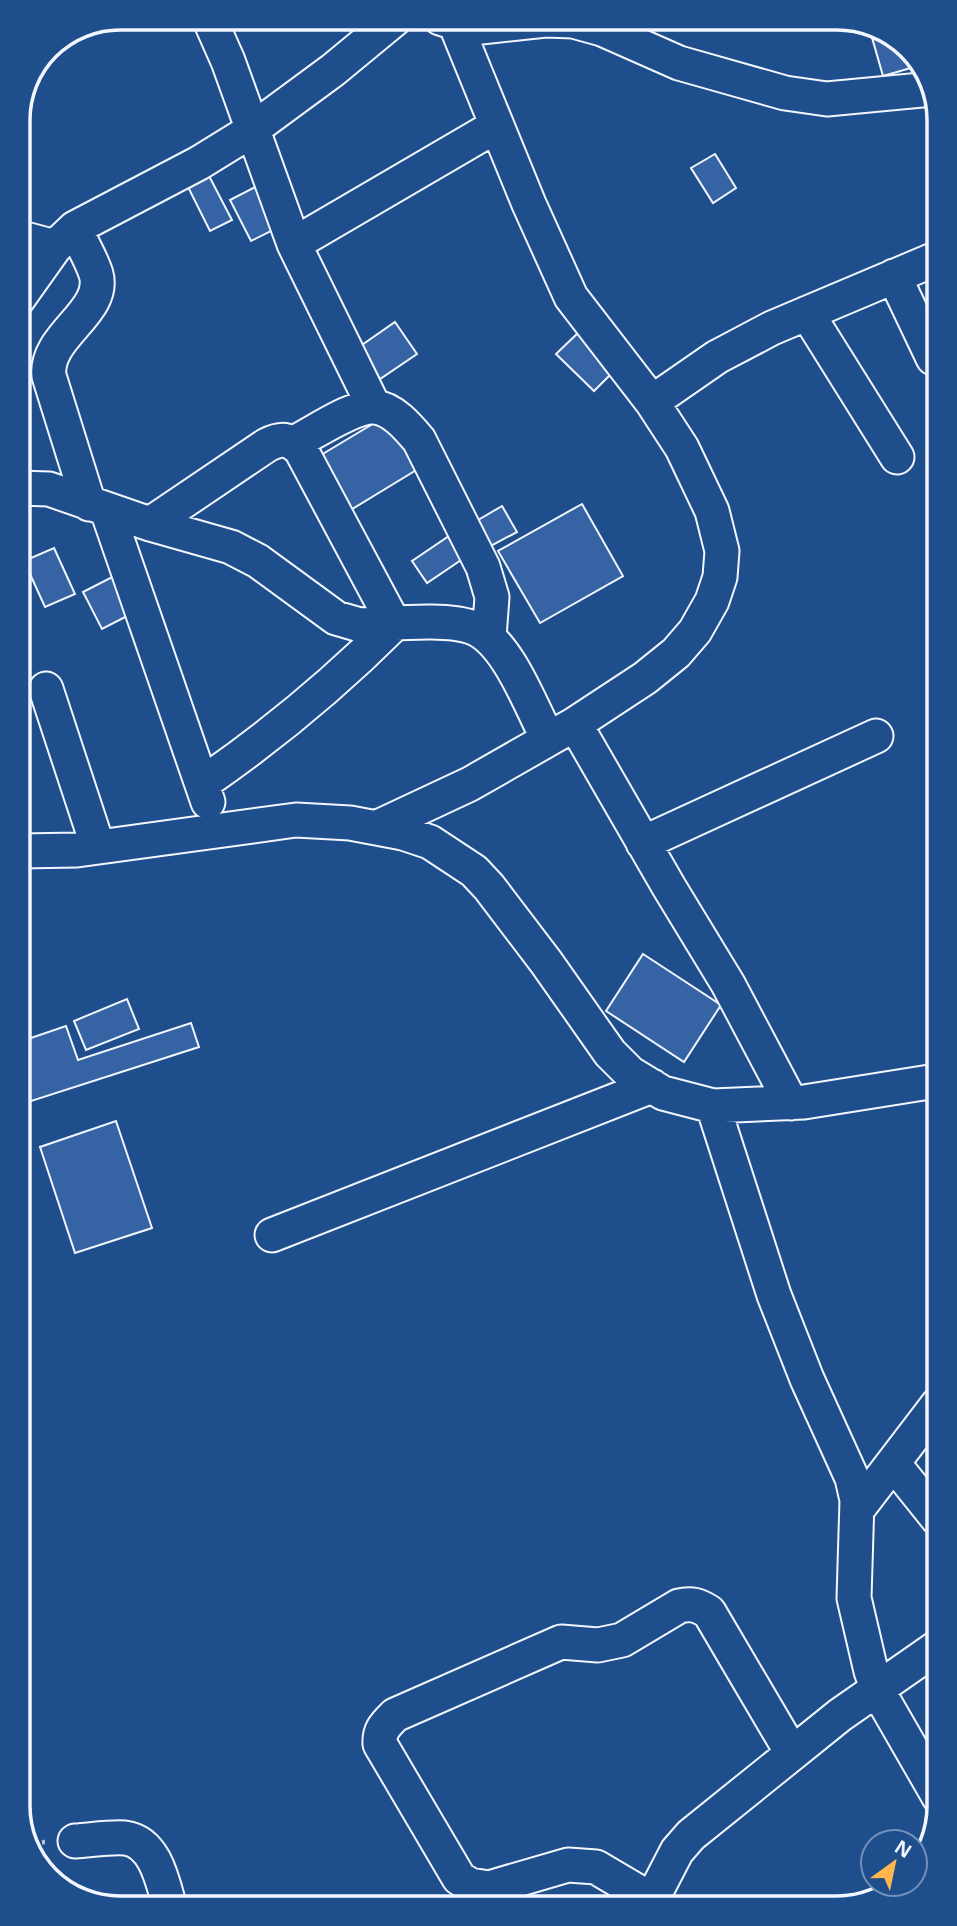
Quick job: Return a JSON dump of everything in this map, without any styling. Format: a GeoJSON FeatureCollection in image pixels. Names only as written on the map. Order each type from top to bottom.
{"type":"FeatureCollection","features":[{"type":"Feature","properties":{"kind":"street"},"geometry":{"type":"LineString","coordinates":[[215,30],[294,244],[374,407]]}},
{"type":"Feature","properties":{"kind":"street"},"geometry":{"type":"LineString","coordinates":[[30,284],[65,237],[199,163],[253,129],[381,30]]}},
{"type":"Feature","properties":{"kind":"street"},"geometry":{"type":"LineString","coordinates":[[376,828],[470,784],[562,732],[645,678],[676,653],[695,631],[712,601],[720,577],[722,551],[712,511],[682,449],[652,402],[570,298],[452,30]]}},
{"type":"Feature","properties":{"kind":"street"},"geometry":{"type":"LineString","coordinates":[[604,30],[679,63],[785,93],[827,99],[922,90]]}},
{"type":"Feature","properties":{"kind":"street"},"geometry":{"type":"LineString","coordinates":[[294,244],[496,126]]}},
{"type":"Feature","properties":{"kind":"street"},"geometry":{"type":"LineString","coordinates":[[30,237],[65,237],[97,275],[96,289],[89,305],[51,353],[47,364],[49,376],[203,783],[216,830]]}},
{"type":"Feature","properties":{"kind":"street"},"geometry":{"type":"LineString","coordinates":[[652,402],[717,357],[772,328],[927,262]]}},
{"type":"Feature","properties":{"kind":"street"},"geometry":{"type":"LineString","coordinates":[[894,276],[927,345]]}},
{"type":"Feature","properties":{"kind":"street"},"geometry":{"type":"LineString","coordinates":[[807,313],[897,457]]}},
{"type":"Feature","properties":{"kind":"street"},"geometry":{"type":"LineString","coordinates":[[294,443],[358,409],[374,407],[388,411],[408,426],[419,440],[483,567],[492,597],[489,637]]}},
{"type":"Feature","properties":{"kind":"street"},"geometry":{"type":"LineString","coordinates":[[150,524],[267,445],[279,439],[294,443],[301,450],[394,624]]}},
{"type":"Feature","properties":{"kind":"street"},"geometry":{"type":"LineString","coordinates":[[30,488],[49,489],[240,552],[258,561],[336,618],[360,625],[454,623],[474,628],[489,637],[504,653],[643,843],[728,984],[791,1103]]}},
{"type":"Feature","properties":{"kind":"street"},"geometry":{"type":"LineString","coordinates":[[203,783],[300,712],[346,672],[394,624]]}},
{"type":"Feature","properties":{"kind":"street"},"geometry":{"type":"LineString","coordinates":[[46,689],[98,847]]}},
{"type":"Feature","properties":{"kind":"street"},"geometry":{"type":"LineString","coordinates":[[643,843],[876,736]]}},
{"type":"Feature","properties":{"kind":"street"},"geometry":{"type":"LineString","coordinates":[[30,851],[98,847],[296,820],[351,822],[404,833],[430,842],[474,871],[546,962],[610,1053],[630,1073],[663,1093],[713,1106],[791,1103],[927,1082]]}},
{"type":"Feature","properties":{"kind":"street"},"geometry":{"type":"LineString","coordinates":[[272,1235],[652,1086]]}},
{"type":"Feature","properties":{"kind":"street"},"geometry":{"type":"LineString","coordinates":[[713,1106],[774,1295],[807,1379],[852,1478],[857,1500],[854,1598],[878,1691],[927,1776]]}},
{"type":"Feature","properties":{"kind":"street"},"geometry":{"type":"LineString","coordinates":[[856,1510],[927,1418]]}},
{"type":"Feature","properties":{"kind":"street"},"geometry":{"type":"LineString","coordinates":[[893,1463],[927,1505]]}},
{"type":"Feature","properties":{"kind":"street"},"geometry":{"type":"LineString","coordinates":[[643,1896],[596,1867],[581,1865],[568,1865],[489,1888],[470,1885],[454,1873],[380,1744],[379,1735],[384,1726],[396,1715],[561,1642],[598,1645],[622,1640],[679,1606],[688,1604],[698,1605],[709,1612],[792,1753]]}},
{"type":"Feature","properties":{"kind":"street"},"geometry":{"type":"LineString","coordinates":[[656,1896],[677,1851],[691,1835],[840,1716],[927,1655]]}},
{"type":"Feature","properties":{"kind":"street"},"geometry":{"type":"LineString","coordinates":[[75,1841],[126,1838],[142,1844],[153,1857],[165,1896]]}},
{"type":"Feature","properties":{"kind":"building"},"geometry":{"type":"Polygon","coordinates":[[[872,37],[892,48],[911,68],[883,76],[872,37]]]}},
{"type":"Feature","properties":{"kind":"building"},"geometry":{"type":"Polygon","coordinates":[[[715,154],[736,188],[713,203],[691,168],[715,154]]]}},
{"type":"Feature","properties":{"kind":"building"},"geometry":{"type":"Polygon","coordinates":[[[208,174],[232,220],[210,231],[187,185],[208,174]]]}},
{"type":"Feature","properties":{"kind":"building"},"geometry":{"type":"Polygon","coordinates":[[[265,182],[287,223],[251,241],[230,200],[265,182]]]}},
{"type":"Feature","properties":{"kind":"building"},"geometry":{"type":"Polygon","coordinates":[[[395,322],[417,354],[380,379],[359,347],[395,322]]]}},
{"type":"Feature","properties":{"kind":"building"},"geometry":{"type":"Polygon","coordinates":[[[580,331],[617,368],[594,391],[556,354],[580,331]]]}},
{"type":"Feature","properties":{"kind":"building"},"geometry":{"type":"Polygon","coordinates":[[[386,416],[418,469],[349,511],[316,458],[386,416]]]}},
{"type":"Feature","properties":{"kind":"building"},"geometry":{"type":"Polygon","coordinates":[[[582,504],[623,576],[540,623],[498,551],[582,504]]]}},
{"type":"Feature","properties":{"kind":"building"},"geometry":{"type":"Polygon","coordinates":[[[502,506],[517,532],[487,548],[473,523],[502,506]]]}},
{"type":"Feature","properties":{"kind":"building"},"geometry":{"type":"Polygon","coordinates":[[[452,534],[467,556],[427,583],[412,561],[452,534]]]}},
{"type":"Feature","properties":{"kind":"building"},"geometry":{"type":"Polygon","coordinates":[[[54,548],[75,594],[45,607],[30,574],[30,558],[54,548]]]}},
{"type":"Feature","properties":{"kind":"building"},"geometry":{"type":"Polygon","coordinates":[[[116,575],[135,612],[102,629],[83,592],[116,575]]]}},
{"type":"Feature","properties":{"kind":"building"},"geometry":{"type":"Polygon","coordinates":[[[643,954],[721,1005],[684,1062],[606,1011],[643,954]]]}},
{"type":"Feature","properties":{"kind":"building"},"geometry":{"type":"Polygon","coordinates":[[[127,999],[139,1029],[86,1050],[74,1021],[127,999]]]}},
{"type":"Feature","properties":{"kind":"building"},"geometry":{"type":"Polygon","coordinates":[[[191,1023],[199,1047],[30,1101],[30,1038],[66,1026],[78,1060],[191,1023]]]}},
{"type":"Feature","properties":{"kind":"building"},"geometry":{"type":"Polygon","coordinates":[[[116,1121],[152,1228],[75,1253],[40,1147],[116,1121]]]}}]}
